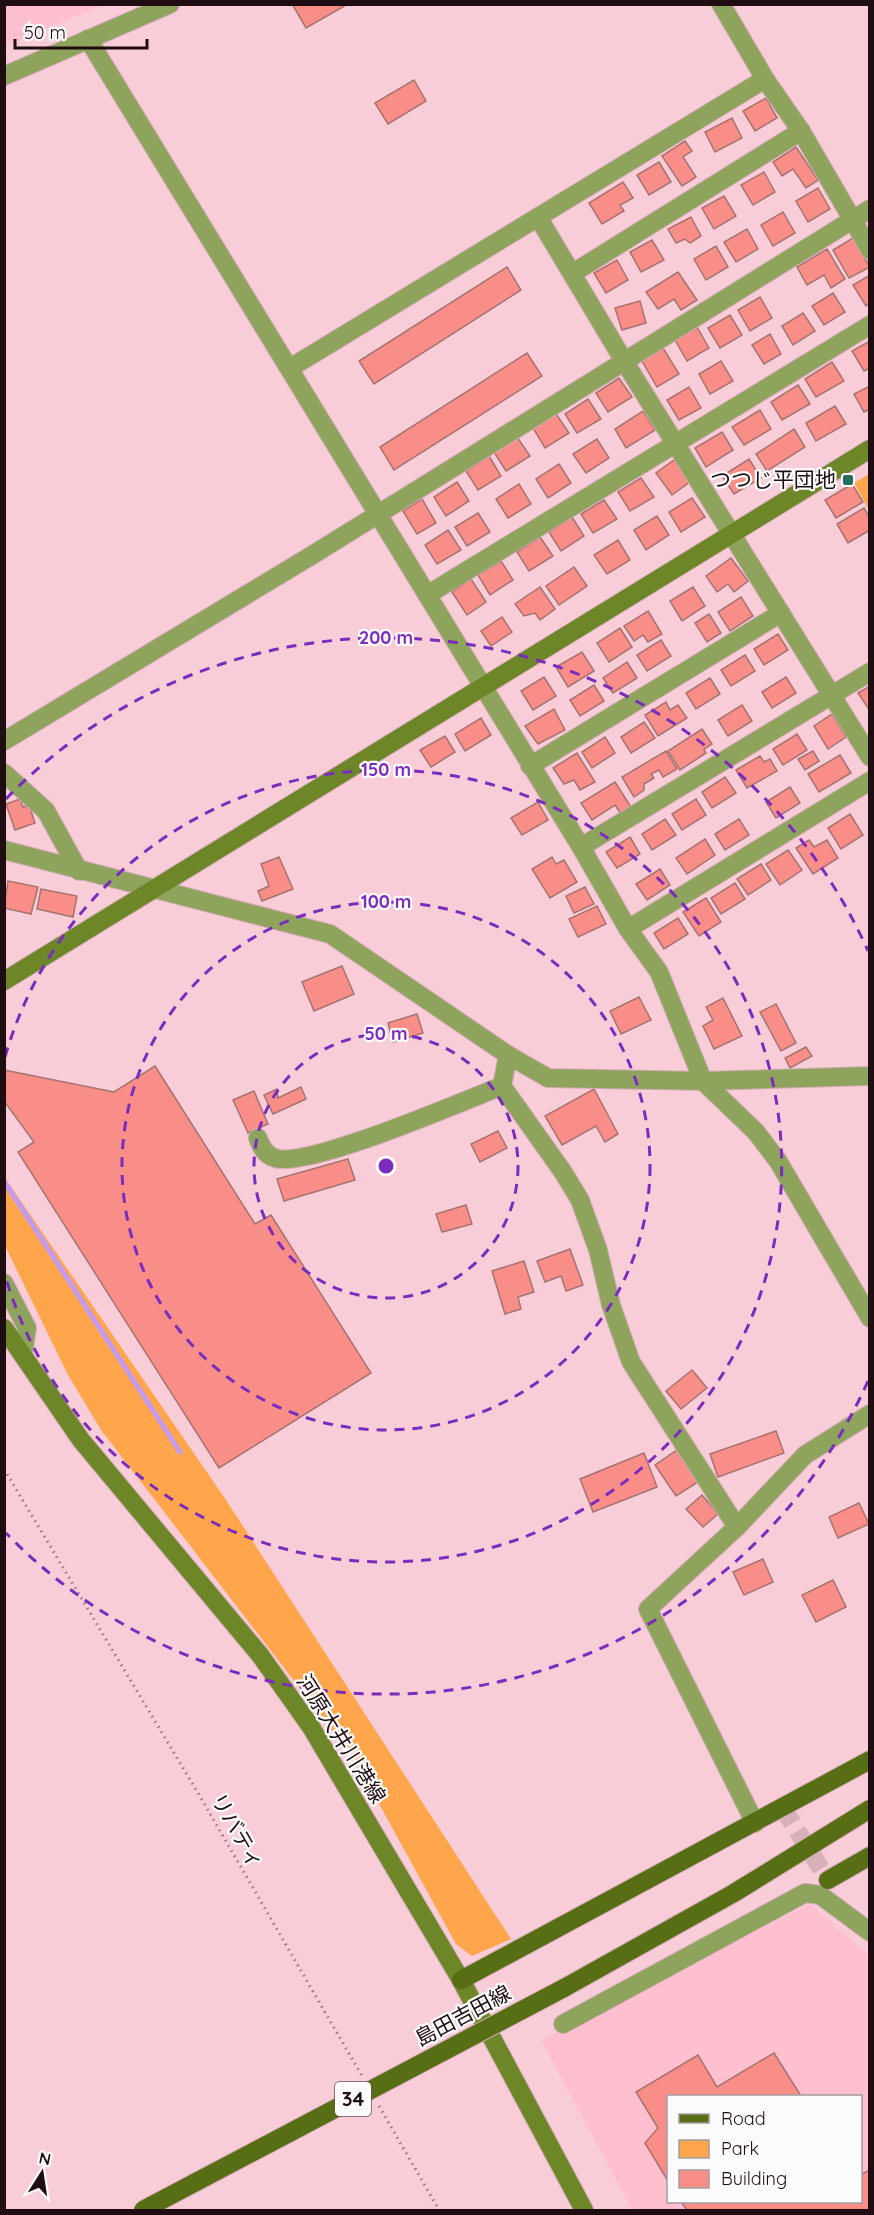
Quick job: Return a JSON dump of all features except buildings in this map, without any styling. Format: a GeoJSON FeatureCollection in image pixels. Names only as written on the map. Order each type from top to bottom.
{"type":"FeatureCollection","features":[{"type":"Feature","properties":{"kind":"main road"},"geometry":{"type":"LineString","coordinates":[[4,981],[156,890],[870,449]]}},
{"type":"Feature","properties":{"kind":"main road","name":"河原大井川港線"},"geometry":{"type":"LineString","coordinates":[[4,1328],[81,1440],[260,1655],[311,1727],[461,1980],[584,2211]]}},
{"type":"Feature","properties":{"kind":"main road"},"geometry":{"type":"LineString","coordinates":[[461,1980],[870,1760]]}},
{"type":"Feature","properties":{"kind":"main road","name":"島田吉田線"},"geometry":{"type":"LineString","coordinates":[[800,1853],[870,1809]]}},
{"type":"Feature","properties":{"kind":"main road","name":"島田吉田線"},"geometry":{"type":"LineString","coordinates":[[143,2211],[564,1988],[870,1815]]}},
{"type":"Feature","properties":{"kind":"main road"},"geometry":{"type":"LineString","coordinates":[[828,1880],[870,1856]]}},
{"type":"Feature","properties":{"kind":"street"},"geometry":{"type":"LineString","coordinates":[[4,76],[170,4]]}},
{"type":"Feature","properties":{"kind":"street"},"geometry":{"type":"LineString","coordinates":[[721,4],[765,79],[801,131],[870,250]]}},
{"type":"Feature","properties":{"kind":"street"},"geometry":{"type":"LineString","coordinates":[[88,39],[581,847],[628,929],[659,972],[703,1081],[756,1132],[778,1161],[870,1318]]}},
{"type":"Feature","properties":{"kind":"street"},"geometry":{"type":"LineString","coordinates":[[290,368],[765,79]]}},
{"type":"Feature","properties":{"kind":"street"},"geometry":{"type":"LineString","coordinates":[[573,273],[801,131]]}},
{"type":"Feature","properties":{"kind":"street"},"geometry":{"type":"LineString","coordinates":[[4,741],[314,554],[870,209]]}},
{"type":"Feature","properties":{"kind":"street"},"geometry":{"type":"LineString","coordinates":[[538,217],[624,361],[870,757]]}},
{"type":"Feature","properties":{"kind":"street"},"geometry":{"type":"LineString","coordinates":[[427,595],[870,325]]}},
{"type":"Feature","properties":{"kind":"street"},"geometry":{"type":"LineString","coordinates":[[530,766],[781,613]]}},
{"type":"Feature","properties":{"kind":"street"},"geometry":{"type":"LineString","coordinates":[[581,847],[870,672]]}},
{"type":"Feature","properties":{"kind":"street"},"geometry":{"type":"LineString","coordinates":[[4,773],[45,811],[79,871]]}},
{"type":"Feature","properties":{"kind":"street"},"geometry":{"type":"LineString","coordinates":[[628,929],[870,782]]}},
{"type":"Feature","properties":{"kind":"street"},"geometry":{"type":"LineString","coordinates":[[4,850],[330,934],[508,1055],[548,1078],[703,1081],[870,1076]]}},
{"type":"Feature","properties":{"kind":"street"},"geometry":{"type":"LineString","coordinates":[[508,1055],[502,1086],[580,1200],[597,1251],[610,1305],[631,1362],[737,1527]]}},
{"type":"Feature","properties":{"kind":"street"},"geometry":{"type":"LineString","coordinates":[[258,1138],[263,1151],[275,1158],[296,1159],[341,1148],[502,1086]]}},
{"type":"Feature","properties":{"kind":"street"},"geometry":{"type":"LineString","coordinates":[[4,1283],[27,1328],[23,1354]]}},
{"type":"Feature","properties":{"kind":"street"},"geometry":{"type":"LineString","coordinates":[[755,1823],[648,1609],[737,1527],[806,1455],[870,1414]]}},
{"type":"Feature","properties":{"kind":"street"},"geometry":{"type":"LineString","coordinates":[[562,2024],[805,1893],[820,1895],[870,1932]]}},
{"type":"Feature","properties":{"kind":"path","name":"リバティ"},"geometry":{"type":"LineString","coordinates":[[4,1469],[198,1793],[362,2077]]}},
{"type":"Feature","properties":{"kind":"path"},"geometry":{"type":"LineString","coordinates":[[374,2097],[439,2211]]}},
{"type":"Feature","properties":{"kind":"shaded area"},"geometry":{"type":"Polygon","coordinates":[[[5,4],[103,4],[103,5],[5,46],[5,4]]]}},
{"type":"Feature","properties":{"kind":"shaded area"},"geometry":{"type":"Polygon","coordinates":[[[810,1904],[869,1955],[869,2210],[632,2210],[541,2040],[810,1904]]]}},
{"type":"Feature","properties":{"kind":"green space"},"geometry":{"type":"Polygon","coordinates":[[[869,474],[869,510],[854,483],[869,474]]]}},
{"type":"Feature","properties":{"kind":"green space"},"geometry":{"type":"Polygon","coordinates":[[[5,1178],[226,1500],[511,1939],[472,1956],[456,1944],[355,1760],[101,1430],[68,1375],[5,1246],[5,1178]]]}},
{"type":"Feature","properties":{"kind":"waterway"},"geometry":{"type":"LineString","coordinates":[[4,1181],[180,1452]]}},
{"type":"Feature","properties":{"kind":"tunnel"},"geometry":{"type":"LineString","coordinates":[[783,1808],[828,1880]]}},
{"type":"Feature","properties":{"kind":"place","name":"つつじ平団地"},"geometry":{"type":"Point","coordinates":[848,480]}}]}
